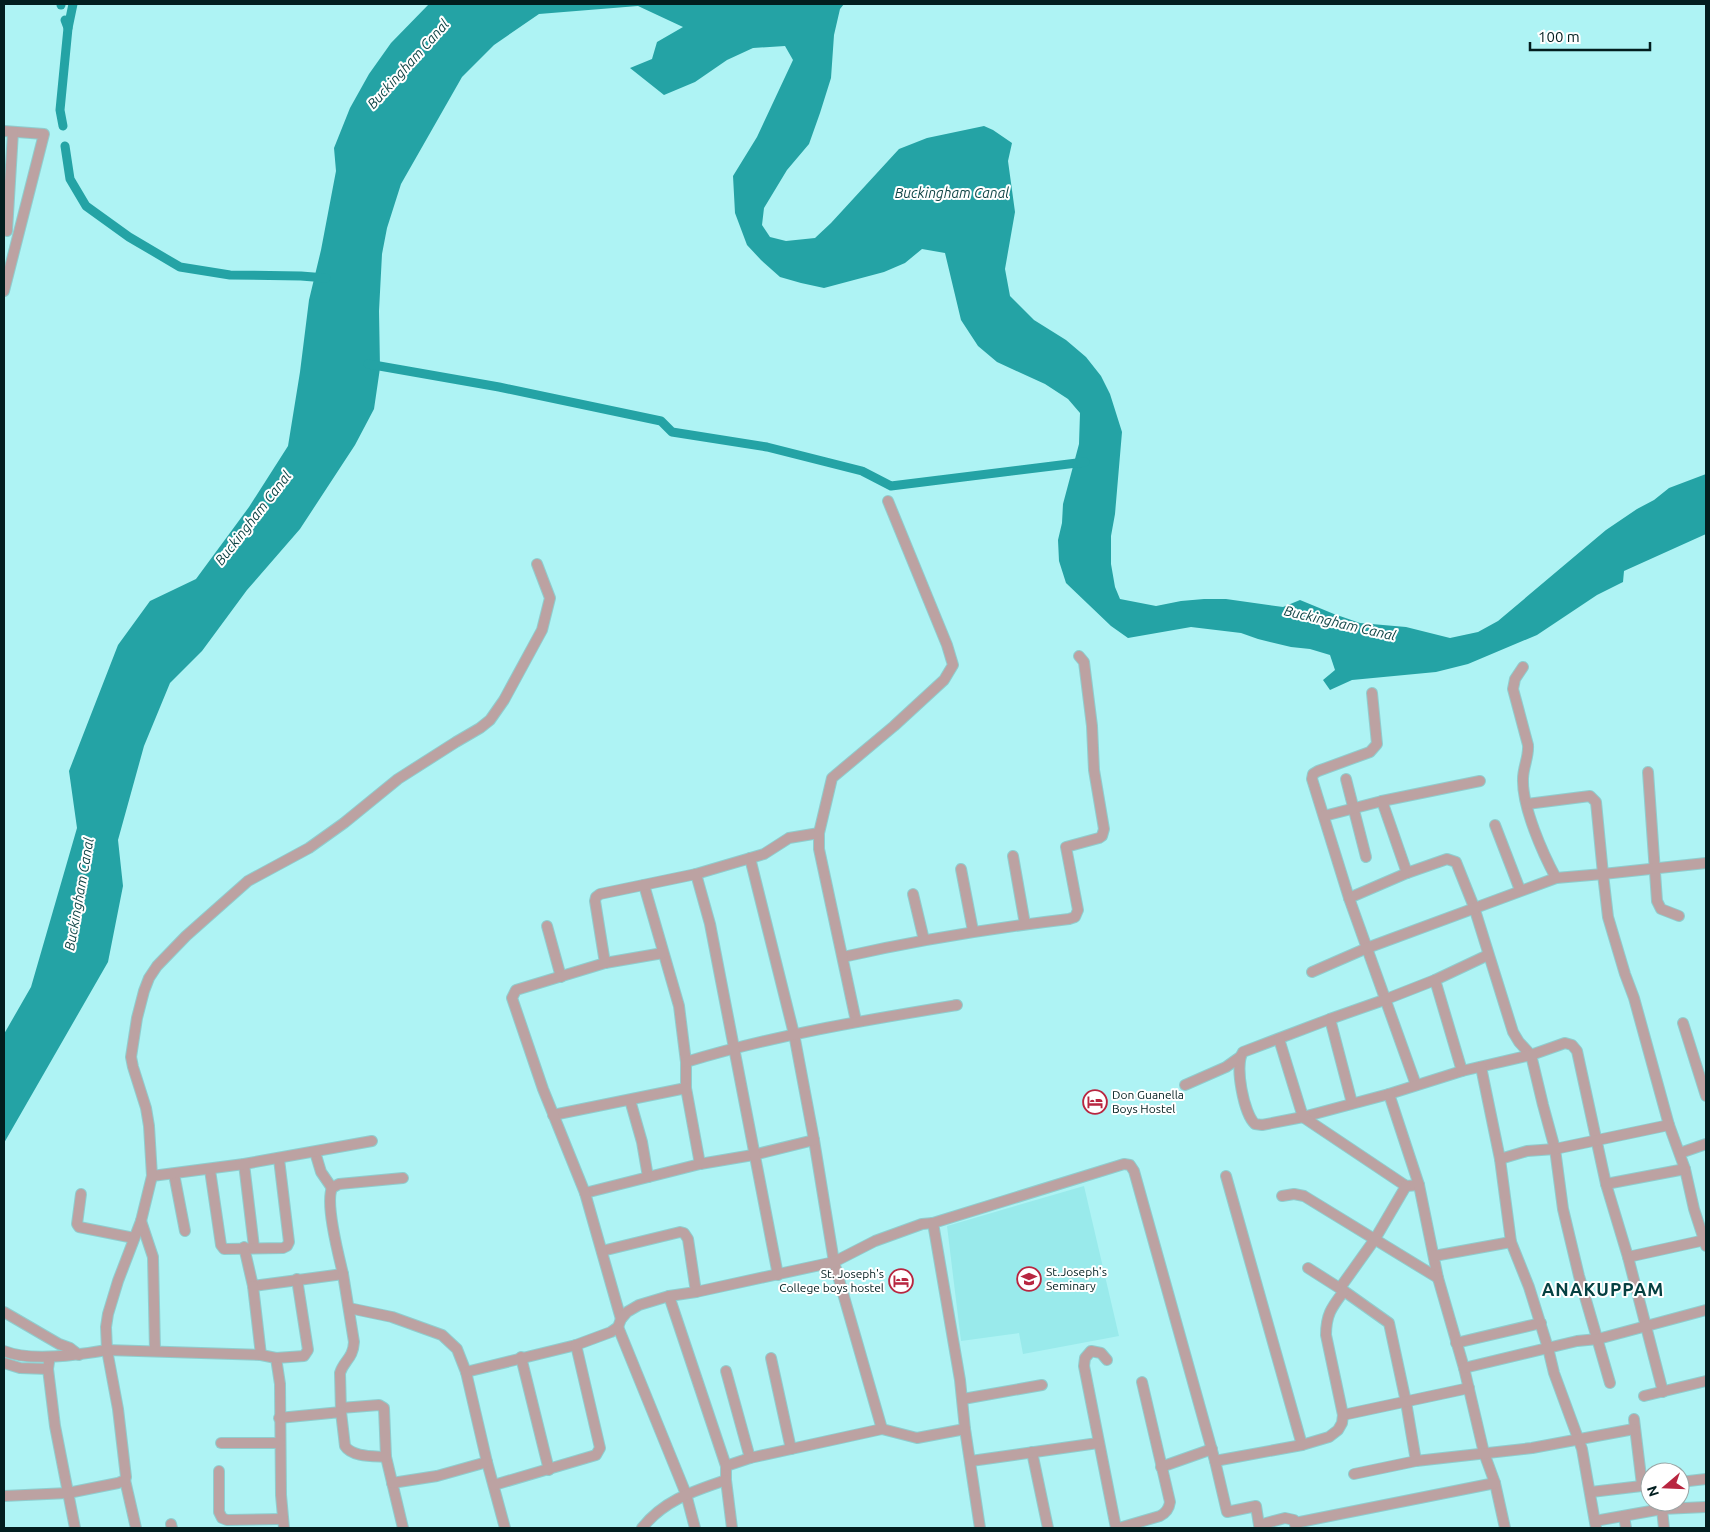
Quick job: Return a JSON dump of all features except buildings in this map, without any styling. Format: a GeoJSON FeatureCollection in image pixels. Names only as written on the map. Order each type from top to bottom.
{"type":"FeatureCollection","features":[{"type":"Feature","properties":{"kind":"street"},"geometry":{"type":"LineString","coordinates":[[4,291],[9,231],[8,131],[44,134],[9,231]]}},
{"type":"Feature","properties":{"kind":"street"},"geometry":{"type":"LineString","coordinates":[[856,1021],[819,849],[819,833],[832,778],[894,726],[944,680],[954,665],[888,501]]}},
{"type":"Feature","properties":{"kind":"street"},"geometry":{"type":"LineString","coordinates":[[136,1528],[125,1480],[126,1473],[118,1409],[107,1350],[108,1314],[141,1220],[152,1176],[146,1108],[131,1057],[137,1018],[149,978],[157,966],[186,936],[248,881],[309,848],[344,823],[398,779],[490,720],[504,700],[542,630],[550,598],[537,564]]}},
{"type":"Feature","properties":{"kind":"street"},"geometry":{"type":"LineString","coordinates":[[843,957],[924,940],[1075,917],[1078,910],[1066,847],[1099,838],[1104,833],[1094,770],[1092,726],[1084,662],[1079,656]]}},
{"type":"Feature","properties":{"kind":"street"},"geometry":{"type":"LineString","coordinates":[[1523,667],[1515,679],[1513,689],[1528,744],[1522,781],[1540,846],[1556,878]]}},
{"type":"Feature","properties":{"kind":"street"},"geometry":{"type":"LineString","coordinates":[[1372,694],[1377,744],[1374,749],[1313,774],[1312,779],[1348,898],[1416,1086]]}},
{"type":"Feature","properties":{"kind":"street"},"geometry":{"type":"LineString","coordinates":[[1648,772],[1659,907],[1665,912],[1679,916]]}},
{"type":"Feature","properties":{"kind":"street"},"geometry":{"type":"LineString","coordinates":[[1346,779],[1366,857]]}},
{"type":"Feature","properties":{"kind":"street"},"geometry":{"type":"LineString","coordinates":[[1324,816],[1382,801],[1480,781]]}},
{"type":"Feature","properties":{"kind":"street"},"geometry":{"type":"LineString","coordinates":[[1527,804],[1590,796],[1596,802],[1608,917],[1634,998],[1669,1125],[1685,1169],[1694,1209],[1706,1243],[1628,1257]]}},
{"type":"Feature","properties":{"kind":"street"},"geometry":{"type":"LineString","coordinates":[[1382,801],[1407,873]]}},
{"type":"Feature","properties":{"kind":"street"},"geometry":{"type":"LineString","coordinates":[[1495,825],[1520,890]]}},
{"type":"Feature","properties":{"kind":"street"},"geometry":{"type":"LineString","coordinates":[[605,963],[595,902],[596,896],[696,874],[764,854],[786,839],[819,833]]}},
{"type":"Feature","properties":{"kind":"street"},"geometry":{"type":"LineString","coordinates":[[1013,856],[1025,924]]}},
{"type":"Feature","properties":{"kind":"street"},"geometry":{"type":"LineString","coordinates":[[750,858],[794,1034],[834,1262],[882,1429]]}},
{"type":"Feature","properties":{"kind":"street"},"geometry":{"type":"LineString","coordinates":[[1348,898],[1407,873],[1447,859],[1456,862],[1474,908],[1513,1032],[1518,1042],[1531,1055],[1555,1148],[1563,1208],[1579,1276],[1610,1383]]}},
{"type":"Feature","properties":{"kind":"street"},"geometry":{"type":"LineString","coordinates":[[1312,972],[1367,948],[1556,878],[1706,862]]}},
{"type":"Feature","properties":{"kind":"street"},"geometry":{"type":"LineString","coordinates":[[961,869],[973,932]]}},
{"type":"Feature","properties":{"kind":"street"},"geometry":{"type":"LineString","coordinates":[[696,874],[710,924],[778,1275]]}},
{"type":"Feature","properties":{"kind":"street"},"geometry":{"type":"LineString","coordinates":[[644,884],[679,1006],[686,1062],[686,1088],[700,1164]]}},
{"type":"Feature","properties":{"kind":"street"},"geometry":{"type":"LineString","coordinates":[[914,894],[924,940]]}},
{"type":"Feature","properties":{"kind":"street"},"geometry":{"type":"LineString","coordinates":[[547,926],[561,977]]}},
{"type":"Feature","properties":{"kind":"street"},"geometry":{"type":"LineString","coordinates":[[663,953],[605,963],[516,990],[512,998],[553,1115],[585,1193],[620,1323],[686,1494],[695,1528]]}},
{"type":"Feature","properties":{"kind":"street"},"geometry":{"type":"LineString","coordinates":[[1185,1085],[1226,1067],[1240,1057],[1243,1052],[1435,980],[1488,955]]}},
{"type":"Feature","properties":{"kind":"street"},"geometry":{"type":"LineString","coordinates":[[1435,980],[1462,1071]]}},
{"type":"Feature","properties":{"kind":"street"},"geometry":{"type":"LineString","coordinates":[[686,1062],[734,1047],[794,1034],[856,1021],[957,1005]]}},
{"type":"Feature","properties":{"kind":"street"},"geometry":{"type":"LineString","coordinates":[[1330,1019],[1352,1102]]}},
{"type":"Feature","properties":{"kind":"street"},"geometry":{"type":"LineString","coordinates":[[1683,1023],[1706,1096]]}},
{"type":"Feature","properties":{"kind":"street"},"geometry":{"type":"LineString","coordinates":[[1279,1039],[1304,1117],[1406,1186],[1419,1185]]}},
{"type":"Feature","properties":{"kind":"street"},"geometry":{"type":"LineString","coordinates":[[1240,1057],[1242,1091],[1250,1120],[1255,1124],[1262,1125],[1304,1117],[1352,1102],[1389,1094],[1462,1071],[1531,1055],[1565,1043],[1572,1045],[1576,1051],[1606,1184],[1628,1257],[1663,1392]]}},
{"type":"Feature","properties":{"kind":"street"},"geometry":{"type":"LineString","coordinates":[[1480,1068],[1500,1159],[1511,1242],[1540,1323],[1554,1373],[1579,1438],[1588,1472],[1596,1524],[1646,1512]]}},
{"type":"Feature","properties":{"kind":"street"},"geometry":{"type":"LineString","coordinates":[[553,1115],[686,1088]]}},
{"type":"Feature","properties":{"kind":"street"},"geometry":{"type":"LineString","coordinates":[[1389,1094],[1419,1185],[1438,1278],[1464,1368],[1484,1453],[1495,1483],[1505,1528]]}},
{"type":"Feature","properties":{"kind":"street"},"geometry":{"type":"LineString","coordinates":[[630,1100],[642,1142],[648,1178]]}},
{"type":"Feature","properties":{"kind":"street"},"geometry":{"type":"LineString","coordinates":[[1500,1159],[1527,1151],[1555,1148],[1669,1125]]}},
{"type":"Feature","properties":{"kind":"street"},"geometry":{"type":"LineString","coordinates":[[585,1193],[700,1164],[754,1155],[814,1140]]}},
{"type":"Feature","properties":{"kind":"street"},"geometry":{"type":"LineString","coordinates":[[152,1176],[210,1170],[372,1141]]}},
{"type":"Feature","properties":{"kind":"street"},"geometry":{"type":"LineString","coordinates":[[1680,1153],[1706,1144]]}},
{"type":"Feature","properties":{"kind":"street"},"geometry":{"type":"LineString","coordinates":[[316,1152],[321,1172],[332,1188],[330,1198],[336,1244],[354,1342],[350,1358],[341,1368],[340,1373],[344,1446],[348,1450],[361,1454],[386,1457]]}},
{"type":"Feature","properties":{"kind":"street"},"geometry":{"type":"LineString","coordinates":[[210,1170],[221,1245],[226,1250],[249,1247],[283,1248],[287,1246],[288,1242],[279,1159]]}},
{"type":"Feature","properties":{"kind":"street"},"geometry":{"type":"LineString","coordinates":[[244,1164],[249,1247],[261,1355]]}},
{"type":"Feature","properties":{"kind":"street"},"geometry":{"type":"LineString","coordinates":[[464,1367],[576,1345],[602,1336],[620,1323],[632,1308],[669,1296],[696,1292],[834,1262],[875,1241],[922,1224],[933,1223],[1124,1164],[1130,1165],[1134,1171],[1212,1449],[1227,1512],[1256,1506],[1260,1527],[1285,1518],[1294,1520],[1296,1526],[1495,1483]]}},
{"type":"Feature","properties":{"kind":"street"},"geometry":{"type":"LineString","coordinates":[[1606,1184],[1685,1169]]}},
{"type":"Feature","properties":{"kind":"street"},"geometry":{"type":"LineString","coordinates":[[174,1174],[185,1231]]}},
{"type":"Feature","properties":{"kind":"street"},"geometry":{"type":"LineString","coordinates":[[1226,1176],[1302,1445]]}},
{"type":"Feature","properties":{"kind":"street"},"geometry":{"type":"LineString","coordinates":[[332,1188],[339,1184],[403,1178]]}},
{"type":"Feature","properties":{"kind":"street"},"geometry":{"type":"LineString","coordinates":[[1215,1461],[1302,1445],[1329,1437],[1338,1430],[1342,1423],[1343,1415],[1326,1335],[1328,1312],[1375,1239],[1406,1186]]}},
{"type":"Feature","properties":{"kind":"street"},"geometry":{"type":"LineString","coordinates":[[82,1194],[78,1227],[134,1238]]}},
{"type":"Feature","properties":{"kind":"street"},"geometry":{"type":"LineString","coordinates":[[1282,1196],[1294,1194],[1304,1196],[1438,1278]]}},
{"type":"Feature","properties":{"kind":"street"},"geometry":{"type":"LineString","coordinates":[[141,1220],[153,1257],[154,1351]]}},
{"type":"Feature","properties":{"kind":"street"},"geometry":{"type":"LineString","coordinates":[[933,1223],[963,1399],[965,1429],[980,1528]]}},
{"type":"Feature","properties":{"kind":"street"},"geometry":{"type":"LineString","coordinates":[[602,1251],[680,1232],[684,1233],[688,1239],[696,1292]]}},
{"type":"Feature","properties":{"kind":"street"},"geometry":{"type":"LineString","coordinates":[[1434,1256],[1511,1242]]}},
{"type":"Feature","properties":{"kind":"street"},"geometry":{"type":"LineString","coordinates":[[1308,1268],[1389,1324],[1406,1402],[1416,1461]]}},
{"type":"Feature","properties":{"kind":"street"},"geometry":{"type":"LineString","coordinates":[[253,1286],[343,1274]]}},
{"type":"Feature","properties":{"kind":"street"},"geometry":{"type":"LineString","coordinates":[[4,1351],[10,1354],[50,1357],[107,1350],[261,1355],[276,1358],[304,1356],[308,1350],[297,1279]]}},
{"type":"Feature","properties":{"kind":"street"},"geometry":{"type":"LineString","coordinates":[[669,1296],[726,1466],[732,1528]]}},
{"type":"Feature","properties":{"kind":"street"},"geometry":{"type":"LineString","coordinates":[[349,1308],[392,1316],[442,1335],[457,1349],[464,1367],[505,1528]]}},
{"type":"Feature","properties":{"kind":"street"},"geometry":{"type":"LineString","coordinates":[[1464,1368],[1577,1341],[1598,1339],[1706,1310]]}},
{"type":"Feature","properties":{"kind":"street"},"geometry":{"type":"LineString","coordinates":[[4,1312],[59,1344],[70,1348],[78,1355]]}},
{"type":"Feature","properties":{"kind":"street"},"geometry":{"type":"LineString","coordinates":[[1456,1343],[1540,1323]]}},
{"type":"Feature","properties":{"kind":"street"},"geometry":{"type":"LineString","coordinates":[[494,1485],[596,1455],[600,1448],[576,1345]]}},
{"type":"Feature","properties":{"kind":"street"},"geometry":{"type":"LineString","coordinates":[[1107,1360],[1101,1353],[1091,1351],[1085,1358],[1084,1366],[1098,1443],[1117,1528],[1166,1513],[1170,1502],[1160,1466],[1142,1382]]}},
{"type":"Feature","properties":{"kind":"street"},"geometry":{"type":"LineString","coordinates":[[50,1357],[48,1369],[55,1426],[75,1528]]}},
{"type":"Feature","properties":{"kind":"street"},"geometry":{"type":"LineString","coordinates":[[521,1357],[549,1470]]}},
{"type":"Feature","properties":{"kind":"street"},"geometry":{"type":"LineString","coordinates":[[219,1471],[220,1512],[222,1518],[227,1520],[284,1524],[280,1495],[280,1384],[276,1358]]}},
{"type":"Feature","properties":{"kind":"street"},"geometry":{"type":"LineString","coordinates":[[771,1358],[791,1449]]}},
{"type":"Feature","properties":{"kind":"street"},"geometry":{"type":"LineString","coordinates":[[4,1363],[20,1368],[48,1369]]}},
{"type":"Feature","properties":{"kind":"street"},"geometry":{"type":"LineString","coordinates":[[726,1371],[750,1458]]}},
{"type":"Feature","properties":{"kind":"street"},"geometry":{"type":"LineString","coordinates":[[1644,1396],[1706,1381]]}},
{"type":"Feature","properties":{"kind":"street"},"geometry":{"type":"LineString","coordinates":[[963,1399],[1042,1385]]}},
{"type":"Feature","properties":{"kind":"street"},"geometry":{"type":"LineString","coordinates":[[1343,1415],[1469,1388]]}},
{"type":"Feature","properties":{"kind":"street"},"geometry":{"type":"LineString","coordinates":[[279,1418],[379,1405],[384,1408],[386,1457],[403,1528]]}},
{"type":"Feature","properties":{"kind":"street"},"geometry":{"type":"LineString","coordinates":[[1354,1474],[1416,1461],[1532,1448],[1634,1424],[1641,1462]]}},
{"type":"Feature","properties":{"kind":"street"},"geometry":{"type":"LineString","coordinates":[[726,1466],[750,1458],[882,1429],[917,1438],[965,1429]]}},
{"type":"Feature","properties":{"kind":"street"},"geometry":{"type":"LineString","coordinates":[[221,1443],[280,1442]]}},
{"type":"Feature","properties":{"kind":"street"},"geometry":{"type":"LineString","coordinates":[[971,1461],[1098,1443]]}},
{"type":"Feature","properties":{"kind":"street"},"geometry":{"type":"LineString","coordinates":[[1160,1466],[1212,1449]]}},
{"type":"Feature","properties":{"kind":"street"},"geometry":{"type":"LineString","coordinates":[[1032,1452],[1048,1528]]}},
{"type":"Feature","properties":{"kind":"street"},"geometry":{"type":"LineString","coordinates":[[392,1483],[437,1476],[487,1462]]}},
{"type":"Feature","properties":{"kind":"street"},"geometry":{"type":"LineString","coordinates":[[1690,1481],[1706,1479]]}},
{"type":"Feature","properties":{"kind":"street"},"geometry":{"type":"LineString","coordinates":[[4,1496],[68,1493],[125,1480]]}},
{"type":"Feature","properties":{"kind":"street"},"geometry":{"type":"LineString","coordinates":[[642,1528],[650,1518],[667,1504],[686,1494],[726,1480]]}},
{"type":"Feature","properties":{"kind":"street"},"geometry":{"type":"LineString","coordinates":[[1590,1492],[1640,1486]]}},
{"type":"Feature","properties":{"kind":"street"},"geometry":{"type":"LineString","coordinates":[[1690,1508],[1706,1507]]}},
{"type":"Feature","properties":{"kind":"street"},"geometry":{"type":"LineString","coordinates":[[1662,1512],[1664,1528]]}},
{"type":"Feature","properties":{"kind":"street"},"geometry":{"type":"LineString","coordinates":[[1624,1516],[1626,1528]]}},
{"type":"Feature","properties":{"kind":"shaded area","name":"St.Joseph's Seminary"},"geometry":{"type":"Polygon","coordinates":[[[1084,1186],[1119,1336],[1023,1354],[1019,1333],[961,1341],[947,1226],[1084,1186]]]}},
{"type":"Feature","properties":{"kind":"water","name":"Buckingham Canal"},"geometry":{"type":"Polygon","coordinates":[[[429,4],[844,4],[840,9],[834,35],[831,78],[809,144],[787,170],[764,208],[762,225],[770,237],[786,241],[815,238],[899,149],[927,138],[984,126],[1012,143],[1008,161],[1015,212],[1005,269],[1010,296],[1034,320],[1066,340],[1086,357],[1101,376],[1110,394],[1122,432],[1115,514],[1111,536],[1111,564],[1115,587],[1120,599],[1156,606],[1181,601],[1226,599],[1283,607],[1300,600],[1360,623],[1406,627],[1450,638],[1478,632],[1498,621],[1606,530],[1654,500],[1669,488],[1706,474],[1706,534],[1624,571],[1623,582],[1597,595],[1537,635],[1468,664],[1436,672],[1352,680],[1330,690],[1323,680],[1335,670],[1330,655],[1310,649],[1291,647],[1241,633],[1191,627],[1128,638],[1111,626],[1066,583],[1059,561],[1058,540],[1062,523],[1063,504],[1079,444],[1080,413],[1068,399],[1045,384],[997,362],[978,346],[961,320],[945,253],[922,249],[905,263],[884,272],[824,288],[780,277],[747,245],[735,213],[733,176],[757,137],[793,60],[785,46],[753,48],[727,60],[695,82],[664,95],[630,68],[652,59],[657,42],[683,27],[638,6],[539,14],[494,45],[462,77],[401,184],[387,228],[382,254],[379,311],[380,368],[374,409],[355,445],[300,529],[247,590],[202,651],[170,683],[144,746],[118,840],[123,886],[108,962],[4,1143],[4,1034],[31,987],[77,828],[69,771],[118,645],[150,601],[196,579],[249,507],[288,446],[309,300],[321,250],[336,171],[334,148],[350,108],[369,74],[391,43],[429,4]]]}},
{"type":"Feature","properties":{"kind":"waterway"},"geometry":{"type":"LineString","coordinates":[[68,28],[73,4]]}},
{"type":"Feature","properties":{"kind":"waterway"},"geometry":{"type":"LineString","coordinates":[[63,126],[60,110],[68,28],[65,20]]}},
{"type":"Feature","properties":{"kind":"waterway"},"geometry":{"type":"LineString","coordinates":[[65,146],[70,179],[86,206],[129,237],[180,267],[230,275],[326,278]]}},
{"type":"Feature","properties":{"kind":"waterway"},"geometry":{"type":"LineString","coordinates":[[368,364],[499,387],[661,421],[672,432],[767,447],[862,471],[891,486],[1085,462]]}},
{"type":"Feature","properties":{"kind":"place","name":"Don Guanella Boys Hostel"},"geometry":{"type":"Point","coordinates":[1095,1102]}},
{"type":"Feature","properties":{"kind":"place","name":"St.Joseph's Seminary"},"geometry":{"type":"Point","coordinates":[1029,1279]}},
{"type":"Feature","properties":{"kind":"place","name":"St. Joseph's College boys hostel"},"geometry":{"type":"Point","coordinates":[901,1281]}},
{"type":"Feature","properties":{"kind":"district","name":"ANAKUPPAM"},"geometry":{"type":"Point","coordinates":[1603,1290]}}]}
